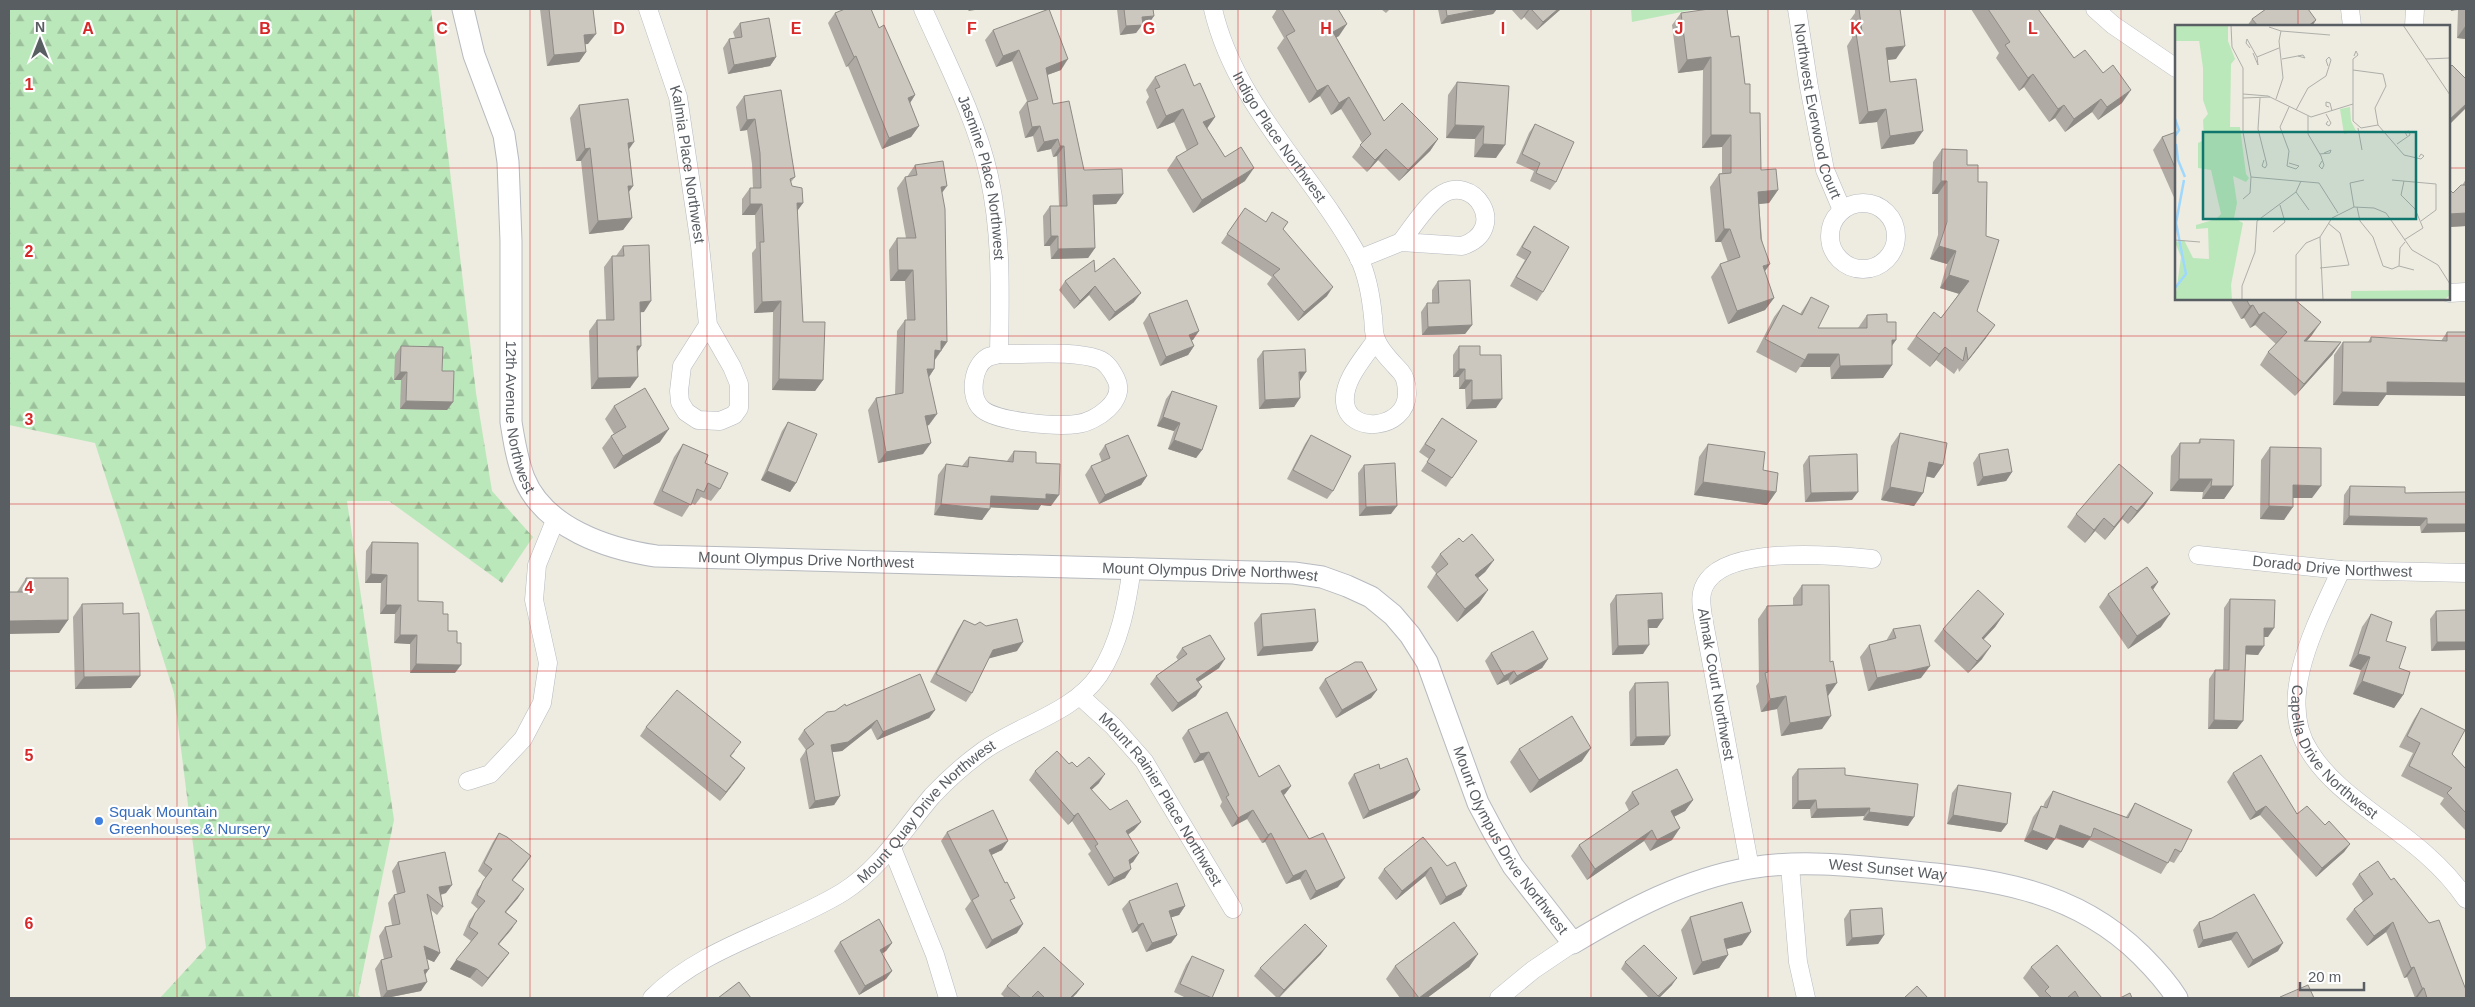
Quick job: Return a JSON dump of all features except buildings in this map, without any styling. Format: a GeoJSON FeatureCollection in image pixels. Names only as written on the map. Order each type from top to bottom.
{"type":"FeatureCollection","features":[{"type":"Feature","properties":{"kind":"street","name":"12th Avenue Northwest"},"geometry":{"type":"LineString","coordinates":[[463,9],[474,55],[504,135],[508,162],[511,241],[511,422],[515,448],[524,478],[532,494],[556,518]]}},
{"type":"Feature","properties":{"kind":"street","name":"Kalmia Place Northwest"},"geometry":{"type":"LineString","coordinates":[[648,9],[678,97],[700,245],[708,325],[732,366],[739,384],[740,408],[734,415],[720,421],[698,420],[686,412],[680,402],[679,391],[682,366],[708,325]]}},
{"type":"Feature","properties":{"kind":"street","name":"Jasmine Place Northwest"},"geometry":{"type":"LineString","coordinates":[[923,9],[955,78],[988,174],[996,215],[1000,260],[999,354]]}},
{"type":"Feature","properties":{"kind":"street","name":"Indigo Place Northwest"},"geometry":{"type":"LineString","coordinates":[[1213,9],[1222,41],[1247,92],[1338,223],[1359,259],[1370,292],[1376,340]]}},
{"type":"Feature","properties":{"kind":"street","name":"Northwest Everwood Court"},"geometry":{"type":"LineString","coordinates":[[1797,9],[1809,87],[1825,170],[1842,210]]}},
{"type":"Feature","properties":{"kind":"street"},"geometry":{"type":"LineString","coordinates":[[2095,9],[2113,26],[2175,67]]}},
{"type":"Feature","properties":{"kind":"street"},"geometry":{"type":"LineString","coordinates":[[2350,9],[2352,25]]}},
{"type":"Feature","properties":{"kind":"street"},"geometry":{"type":"LineString","coordinates":[[2414,25],[2415,9]]}},
{"type":"Feature","properties":{"kind":"street"},"geometry":{"type":"LineString","coordinates":[[1359,259],[1401,242],[1462,246],[1471,243],[1483,231],[1486,222],[1483,205],[1470,193],[1462,190],[1453,190],[1438,196],[1401,242]]}},
{"type":"Feature","properties":{"kind":"street"},"geometry":{"type":"LineString","coordinates":[[2450,293],[2466,292]]}},
{"type":"Feature","properties":{"kind":"street"},"geometry":{"type":"LineString","coordinates":[[1376,340],[1404,376],[1407,388],[1407,398],[1398,415],[1381,424],[1361,422],[1352,417],[1346,409],[1344,393],[1350,380],[1376,340]]}},
{"type":"Feature","properties":{"kind":"street"},"geometry":{"type":"LineString","coordinates":[[999,354],[1088,356],[1102,360],[1118,383],[1117,396],[1112,405],[1102,414],[1078,424],[1012,421],[996,417],[982,410],[976,401],[975,378],[979,366],[988,357],[999,354]]}},
{"type":"Feature","properties":{"kind":"street","name":"Mount Olympus Drive Northwest"},"geometry":{"type":"LineString","coordinates":[[556,518],[598,543],[624,552],[656,556],[1132,567],[1294,573],[1322,578],[1371,597],[1393,615],[1410,635],[1427,662],[1478,803],[1508,858],[1573,943],[1533,970],[1499,998]]}},
{"type":"Feature","properties":{"kind":"street"},"geometry":{"type":"LineString","coordinates":[[468,780],[490,774],[523,739],[542,703],[548,663],[534,600],[537,565],[556,518]]}},
{"type":"Feature","properties":{"kind":"street","name":"Almak Court Northwest"},"geometry":{"type":"LineString","coordinates":[[1750,868],[1703,617],[1701,600],[1703,590],[1708,580],[1716,573],[1742,562],[1788,555],[1834,555],[1872,559]]}},
{"type":"Feature","properties":{"kind":"street","name":"Dorado Drive Northwest"},"geometry":{"type":"LineString","coordinates":[[2198,555],[2341,570],[2466,573]]}},
{"type":"Feature","properties":{"kind":"street","name":"Mount Quay Drive Northwest"},"geometry":{"type":"LineString","coordinates":[[652,998],[675,978],[698,964],[818,906],[866,876],[892,848],[933,796],[983,751],[1080,696],[1098,676],[1119,633],[1129,590],[1132,567]]}},
{"type":"Feature","properties":{"kind":"street","name":"Capella Drive Northwest"},"geometry":{"type":"LineString","coordinates":[[2341,570],[2302,661],[2297,694],[2299,731],[2309,752],[2327,774],[2350,796],[2417,845],[2444,872],[2466,899]]}},
{"type":"Feature","properties":{"kind":"street","name":"Mount Rainier Place Northwest"},"geometry":{"type":"LineString","coordinates":[[1080,696],[1113,726],[1144,761],[1233,909]]}},
{"type":"Feature","properties":{"kind":"street"},"geometry":{"type":"LineString","coordinates":[[892,848],[935,955],[948,998]]}},
{"type":"Feature","properties":{"kind":"street","name":"West Sunset Way"},"geometry":{"type":"LineString","coordinates":[[1573,943],[1613,919],[1656,898],[1697,882],[1750,868],[1849,865],[1989,881],[2033,890],[2070,905],[2099,920],[2130,944],[2158,972],[2177,998]]}},
{"type":"Feature","properties":{"kind":"street"},"geometry":{"type":"LineString","coordinates":[[1790,866],[1798,962],[1806,998]]}},
{"type":"Feature","properties":{"kind":"green space"},"geometry":{"type":"Polygon","coordinates":[[[9,9],[431,9],[476,393],[492,491],[533,537],[502,583],[389,501],[347,501],[394,820],[358,995],[362,998],[160,998],[206,948],[174,693],[95,443],[9,425],[9,9]]]}},
{"type":"Feature","properties":{"kind":"green space"},"geometry":{"type":"Polygon","coordinates":[[[1631,9],[1696,9],[1632,22],[1631,9]]]}},
{"type":"Feature","properties":{"kind":"place","name":"Squak Mountain Greenhouses & Nursery"},"geometry":{"type":"Point","coordinates":[99,821]}}]}
